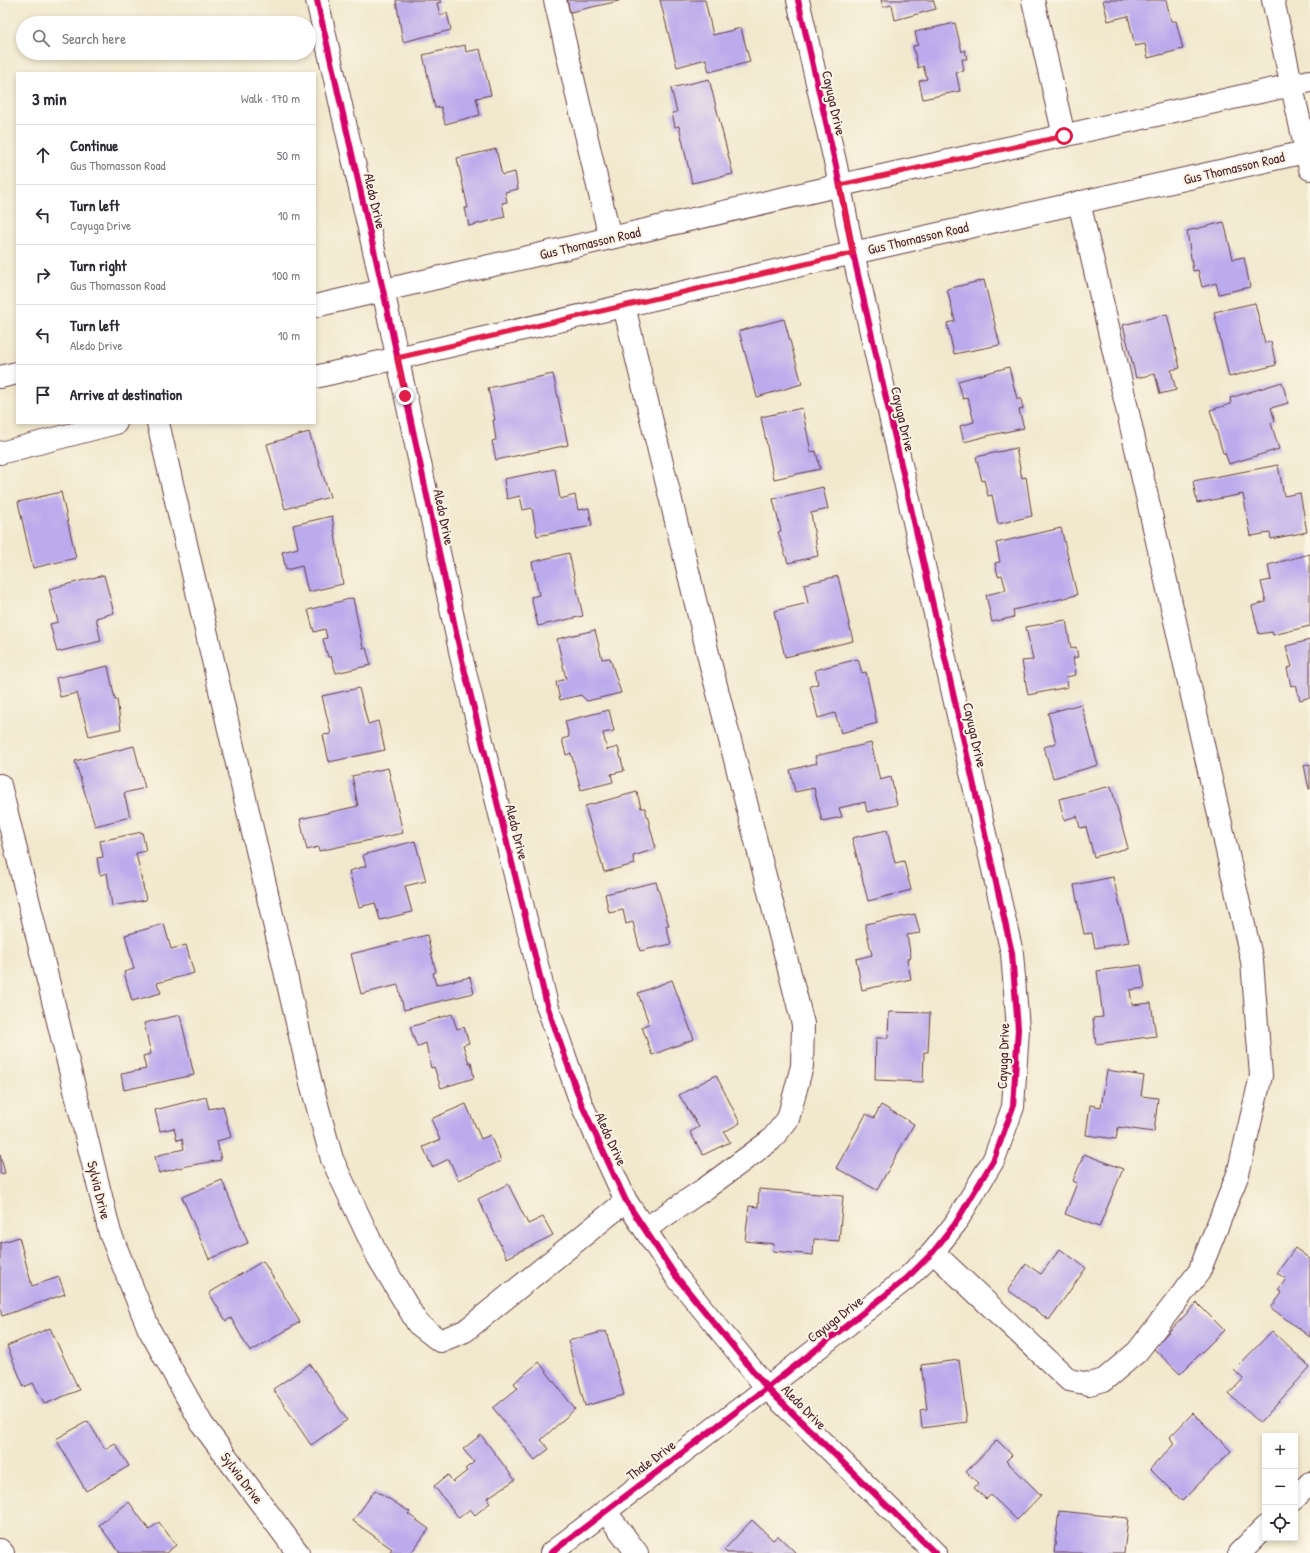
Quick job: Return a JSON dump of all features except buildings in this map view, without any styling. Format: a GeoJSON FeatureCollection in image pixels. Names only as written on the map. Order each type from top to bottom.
{"type":"FeatureCollection","features":[{"type":"Feature","properties":{"kind":"street","name":"Aledo Drive"},"geometry":{"type":"LineString","coordinates":[[317,0],[397,358],[462,660],[547,1005],[581,1103],[626,1201],[676,1275],[767,1388],[935,1553]]}},
{"type":"Feature","properties":{"kind":"street"},"geometry":{"type":"LineString","coordinates":[[556,0],[610,238]]}},
{"type":"Feature","properties":{"kind":"street","name":"Cayuga Drive"},"geometry":{"type":"LineString","coordinates":[[767,1388],[907,1278],[934,1252],[955,1224],[994,1159],[1013,1107],[1018,1029],[1012,953],[853,253],[840,185],[798,0]]}},
{"type":"Feature","properties":{"kind":"street"},"geometry":{"type":"LineString","coordinates":[[1033,0],[1064,136]]}},
{"type":"Feature","properties":{"kind":"street"},"geometry":{"type":"LineString","coordinates":[[1273,0],[1301,83],[1309,157]]}},
{"type":"Feature","properties":{"kind":"street","name":"Gus Thomasson Road"},"geometry":{"type":"LineString","coordinates":[[316,306],[840,185],[1301,83]]}},
{"type":"Feature","properties":{"kind":"street","name":"Gus Thomasson Road"},"geometry":{"type":"LineString","coordinates":[[316,377],[1079,202],[1309,157]]}},
{"type":"Feature","properties":{"kind":"street"},"geometry":{"type":"LineString","coordinates":[[934,1252],[1069,1380],[1089,1384],[1104,1380],[1137,1352],[1199,1272],[1238,1174],[1261,1076],[1252,961],[1079,202]]}},
{"type":"Feature","properties":{"kind":"street"},"geometry":{"type":"LineString","coordinates":[[624,306],[709,658],[803,1024],[802,1066],[788,1119],[771,1140],[706,1188],[645,1229]]}},
{"type":"Feature","properties":{"kind":"street"},"geometry":{"type":"LineString","coordinates":[[0,377],[16,373]]}},
{"type":"Feature","properties":{"kind":"street"},"geometry":{"type":"LineString","coordinates":[[0,453],[112,424]]}},
{"type":"Feature","properties":{"kind":"street"},"geometry":{"type":"LineString","coordinates":[[158,424],[311,1083],[332,1159],[378,1257],[418,1324],[440,1341],[465,1331],[626,1201]]}},
{"type":"Feature","properties":{"kind":"street","name":"Sylvia Drive"},"geometry":{"type":"LineString","coordinates":[[0,785],[110,1233],[149,1329],[202,1424],[298,1553]]}},
{"type":"Feature","properties":{"kind":"street","name":"Thale Drive"},"geometry":{"type":"LineString","coordinates":[[551,1553],[767,1388]]}},
{"type":"Feature","properties":{"kind":"street"},"geometry":{"type":"LineString","coordinates":[[1298,1495],[1310,1483]]}},
{"type":"Feature","properties":{"kind":"street"},"geometry":{"type":"LineString","coordinates":[[605,1511],[638,1553]]}},
{"type":"Feature","properties":{"kind":"street"},"geometry":{"type":"LineString","coordinates":[[1239,1553],[1262,1530]]}},
{"type":"Feature","properties":{"kind":"cycle path"},"geometry":{"type":"LineString","coordinates":[[317,0],[383,290],[462,660],[547,1005],[581,1103],[626,1201],[675,1275],[767,1388],[935,1553]]}},
{"type":"Feature","properties":{"kind":"cycle path"},"geometry":{"type":"LineString","coordinates":[[551,1553],[767,1388],[907,1278],[933,1252],[955,1224],[994,1159],[1013,1107],[1018,1029],[1012,953],[853,253],[836,166],[798,0]]}},
{"type":"Feature","properties":{"kind":"route"},"geometry":{"type":"LineString","coordinates":[[405,396],[397,358],[853,253],[840,185],[1064,136]]}}]}
